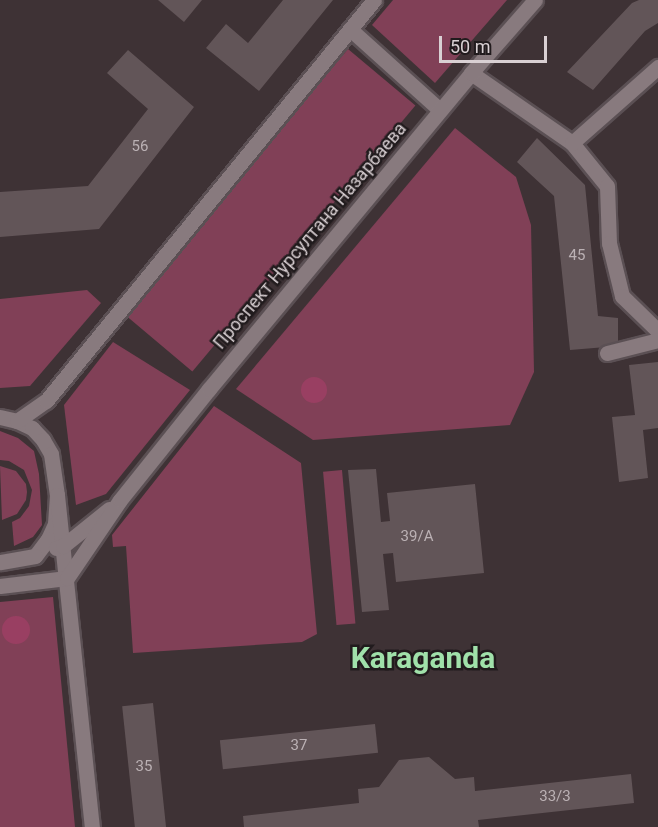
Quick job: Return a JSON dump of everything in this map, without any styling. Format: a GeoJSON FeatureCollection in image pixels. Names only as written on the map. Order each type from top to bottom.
{"type":"FeatureCollection","features":[{"type":"Feature","properties":{"kind":"main road"},"geometry":{"type":"LineString","coordinates":[[17,421],[46,401],[374,0]]}},
{"type":"Feature","properties":{"kind":"main road","name":"Проспект Нурсултана Назарбаева"},"geometry":{"type":"LineString","coordinates":[[67,578],[120,500],[440,110],[535,0]]}},
{"type":"Feature","properties":{"kind":"main road"},"geometry":{"type":"LineString","coordinates":[[350,29],[440,110]]}},
{"type":"Feature","properties":{"kind":"main road"},"geometry":{"type":"LineString","coordinates":[[572,142],[658,67]]}},
{"type":"Feature","properties":{"kind":"main road"},"geometry":{"type":"LineString","coordinates":[[471,73],[572,142],[607,186],[609,243],[622,296],[658,331]]}},
{"type":"Feature","properties":{"kind":"main road"},"geometry":{"type":"LineString","coordinates":[[607,353],[658,340]]}},
{"type":"Feature","properties":{"kind":"main road"},"geometry":{"type":"LineString","coordinates":[[0,417],[32,428],[43,440],[51,454],[67,578],[92,827]]}},
{"type":"Feature","properties":{"kind":"main road"},"geometry":{"type":"LineString","coordinates":[[0,562],[35,556],[48,539],[55,524],[57,495]]}},
{"type":"Feature","properties":{"kind":"main road","name":"Проспект Нурсултана Назарбаева"},"geometry":{"type":"LineString","coordinates":[[35,556],[63,546],[120,500]]}},
{"type":"Feature","properties":{"kind":"main road"},"geometry":{"type":"LineString","coordinates":[[0,586],[67,578]]}},
{"type":"Feature","properties":{"kind":"shaded area"},"geometry":{"type":"Polygon","coordinates":[[[393,0],[507,0],[435,83],[372,25],[393,0]]]}},
{"type":"Feature","properties":{"kind":"shaded area"},"geometry":{"type":"Polygon","coordinates":[[[348,49],[415,106],[192,371],[125,315],[348,49]]]}},
{"type":"Feature","properties":{"kind":"shaded area"},"geometry":{"type":"Polygon","coordinates":[[[455,128],[516,177],[531,225],[534,372],[510,425],[313,440],[236,389],[455,128]]]}},
{"type":"Feature","properties":{"kind":"shaded area"},"geometry":{"type":"Polygon","coordinates":[[[87,290],[101,303],[30,386],[0,388],[0,299],[87,290]]]}},
{"type":"Feature","properties":{"kind":"shaded area"},"geometry":{"type":"Polygon","coordinates":[[[113,342],[190,390],[106,494],[76,505],[64,405],[113,342]]]}},
{"type":"Feature","properties":{"kind":"shaded area"},"geometry":{"type":"Polygon","coordinates":[[[314,377],[323,381],[327,390],[323,399],[314,403],[305,399],[301,390],[305,381],[314,377]]]}},
{"type":"Feature","properties":{"kind":"shaded area"},"geometry":{"type":"Polygon","coordinates":[[[214,406],[301,463],[317,634],[302,642],[133,653],[126,546],[113,547],[112,535],[214,406]]]}},
{"type":"Feature","properties":{"kind":"shaded area"},"geometry":{"type":"Polygon","coordinates":[[[0,431],[18,438],[34,451],[39,474],[42,525],[33,537],[14,546],[12,522],[20,518],[29,506],[32,490],[24,470],[9,461],[0,460],[0,431]]]}},
{"type":"Feature","properties":{"kind":"shaded area"},"geometry":{"type":"Polygon","coordinates":[[[0,466],[16,471],[26,484],[27,492],[26,500],[17,514],[2,520],[0,466]]]}},
{"type":"Feature","properties":{"kind":"shaded area"},"geometry":{"type":"Polygon","coordinates":[[[342,470],[355,623],[336,625],[323,472],[342,470]]]}},
{"type":"Feature","properties":{"kind":"shaded area"},"geometry":{"type":"Polygon","coordinates":[[[53,597],[75,827],[0,827],[0,602],[53,597]]]}},
{"type":"Feature","properties":{"kind":"shaded area"},"geometry":{"type":"Polygon","coordinates":[[[16,616],[26,620],[30,630],[26,640],[16,644],[6,640],[2,630],[6,620],[16,616]]]}},
{"type":"Feature","properties":{"kind":"building"},"geometry":{"type":"Polygon","coordinates":[[[158,0],[202,0],[184,22],[158,0]]]}},
{"type":"Feature","properties":{"kind":"building"},"geometry":{"type":"Polygon","coordinates":[[[283,0],[333,0],[259,91],[206,48],[226,24],[248,43],[283,0]]]}},
{"type":"Feature","properties":{"kind":"building"},"geometry":{"type":"Polygon","coordinates":[[[639,0],[658,0],[658,23],[645,31],[593,90],[567,72],[632,3],[639,0]]]}},
{"type":"Feature","properties":{"kind":"building"},"geometry":{"type":"Polygon","coordinates":[[[128,50],[194,107],[99,229],[0,237],[0,192],[88,186],[148,109],[107,73],[128,50]]]}},
{"type":"Feature","properties":{"kind":"building"},"geometry":{"type":"Polygon","coordinates":[[[537,138],[585,185],[598,316],[618,318],[618,346],[570,350],[554,196],[517,162],[537,138]]]}},
{"type":"Feature","properties":{"kind":"building"},"geometry":{"type":"Polygon","coordinates":[[[658,362],[658,428],[643,430],[648,478],[619,482],[612,417],[635,415],[629,365],[658,362]]]}},
{"type":"Feature","properties":{"kind":"building"},"geometry":{"type":"Polygon","coordinates":[[[376,469],[381,522],[390,521],[387,493],[475,484],[484,573],[396,582],[393,553],[383,554],[389,610],[362,612],[348,470],[376,469]]]}},
{"type":"Feature","properties":{"kind":"building"},"geometry":{"type":"Polygon","coordinates":[[[153,703],[166,827],[135,827],[122,706],[153,703]]]}},
{"type":"Feature","properties":{"kind":"building"},"geometry":{"type":"Polygon","coordinates":[[[375,724],[378,753],[223,769],[220,740],[375,724]]]}},
{"type":"Feature","properties":{"kind":"building"},"geometry":{"type":"Polygon","coordinates":[[[429,757],[455,779],[474,777],[475,791],[631,774],[634,803],[478,820],[479,827],[244,827],[243,816],[359,803],[358,789],[379,787],[399,760],[429,757]]]}},
{"type":"Feature","properties":{"kind":"district","name":"Karaganda"},"geometry":{"type":"Point","coordinates":[423,658]}}]}
